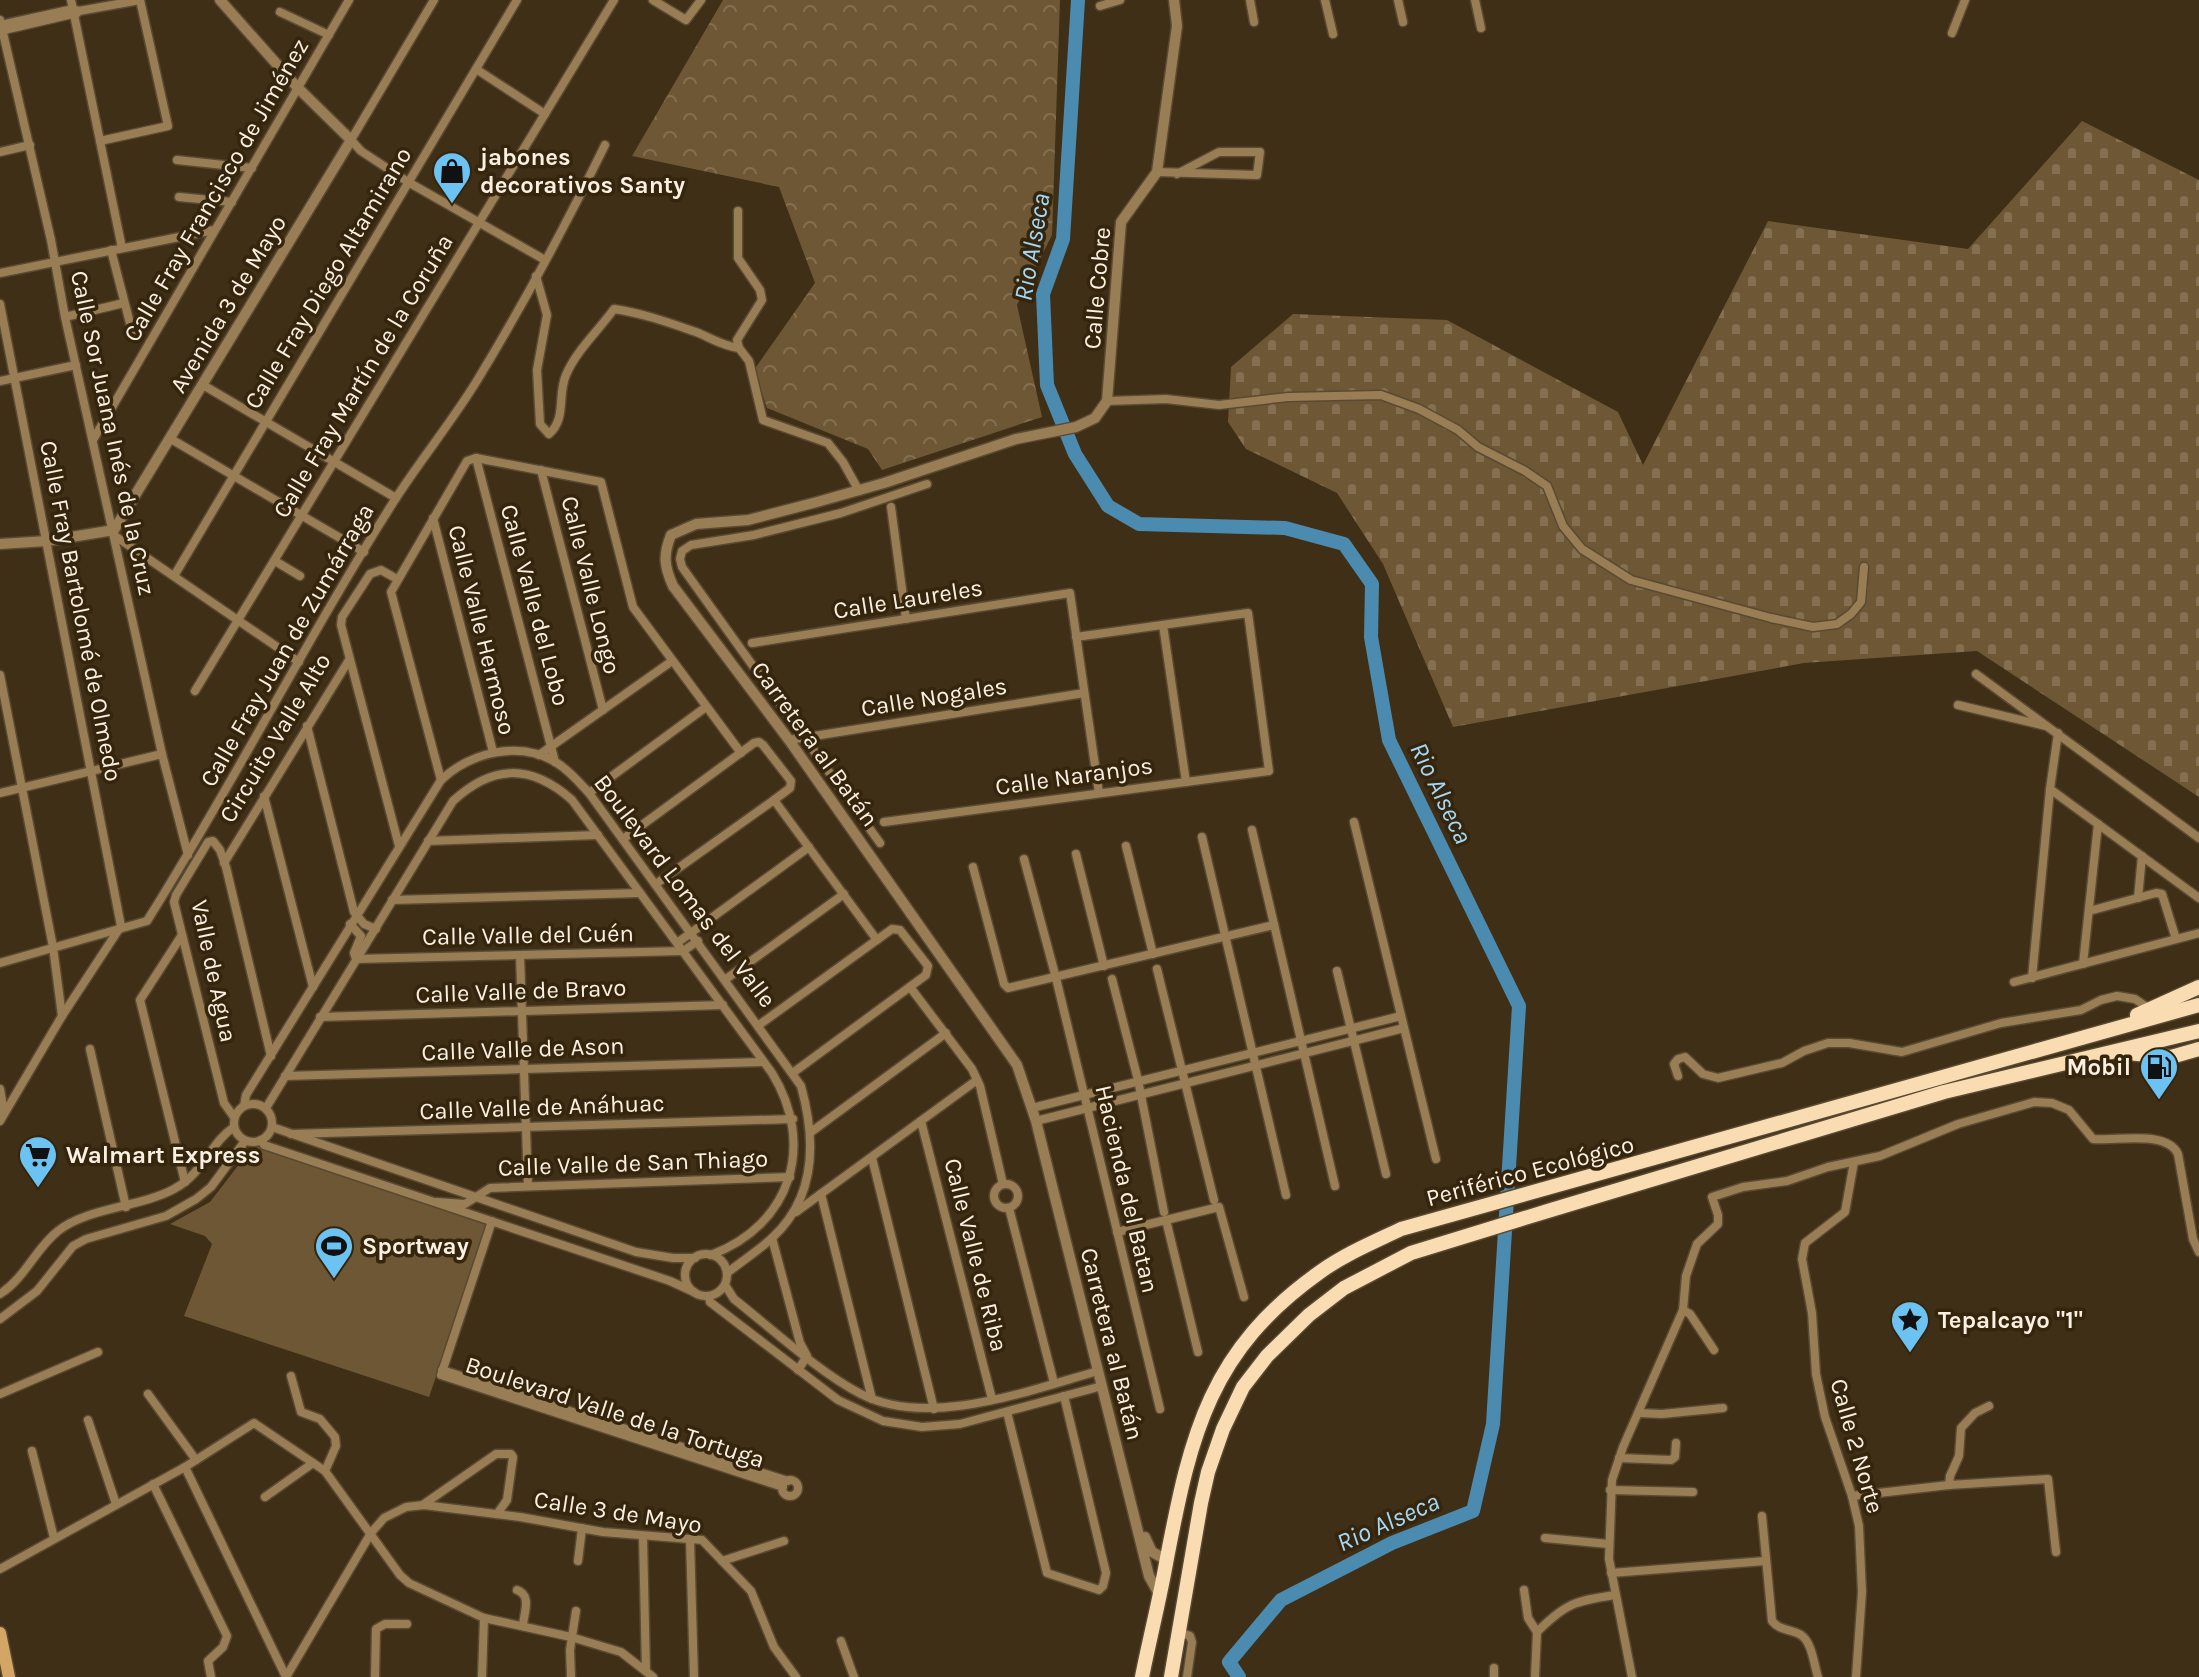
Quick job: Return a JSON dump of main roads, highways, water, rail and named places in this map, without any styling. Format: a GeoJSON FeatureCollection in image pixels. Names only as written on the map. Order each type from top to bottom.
{"type":"FeatureCollection","features":[{"type":"Feature","properties":{"kind":"highway"},"geometry":{"type":"LineString","coordinates":[[2091,1036],[2199,987]]}},
{"type":"Feature","properties":{"kind":"highway","name":"Periférico Ecológico"},"geometry":{"type":"LineString","coordinates":[[1142,1677],[1180,1487],[1196,1432],[1222,1374],[1251,1335],[1298,1289],[1349,1254],[1401,1229],[2199,1005]]}},
{"type":"Feature","properties":{"kind":"highway","name":"Periférico Ecológico"},"geometry":{"type":"LineString","coordinates":[[1171,1677],[1208,1472],[1236,1401],[1254,1372],[1309,1315],[1344,1288],[1411,1253],[1551,1210],[1944,1092],[2199,1031]]}},
{"type":"Feature","properties":{"kind":"highway"},"geometry":{"type":"LineString","coordinates":[[2118,1052],[2171,1057],[2199,1049]]}},
{"type":"Feature","properties":{"kind":"main road"},"geometry":{"type":"LineString","coordinates":[[0,1633],[9,1677]]}},
{"type":"Feature","properties":{"kind":"waterway","name":"Rio Alseca"},"geometry":{"type":"LineString","coordinates":[[1078,0],[1063,239],[1043,294],[1047,385],[1075,454],[1108,506],[1139,524],[1285,528],[1344,544],[1372,584],[1371,637],[1389,740],[1519,1006],[1493,1424],[1473,1511],[1392,1543],[1281,1600],[1229,1662],[1239,1677]]}},
{"type":"Feature","properties":{"kind":"place","name":"jabones decorativos Santy"},"geometry":{"type":"Point","coordinates":[452,205]}},
{"type":"Feature","properties":{"kind":"place","name":"Mobil"},"geometry":{"type":"Point","coordinates":[2159,1101]}},
{"type":"Feature","properties":{"kind":"place","name":"Walmart Express"},"geometry":{"type":"Point","coordinates":[38,1189]}},
{"type":"Feature","properties":{"kind":"place","name":"Sportway"},"geometry":{"type":"Point","coordinates":[334,1280]}},
{"type":"Feature","properties":{"kind":"place","name":"Tepalcayo \"1\""},"geometry":{"type":"Point","coordinates":[1910,1354]}}]}
